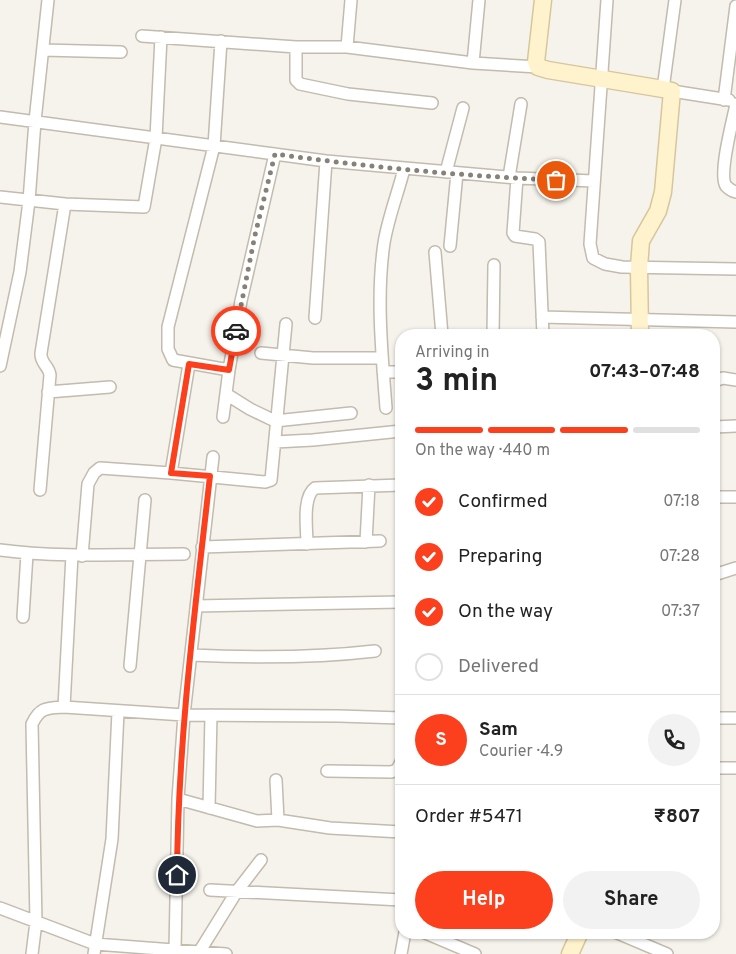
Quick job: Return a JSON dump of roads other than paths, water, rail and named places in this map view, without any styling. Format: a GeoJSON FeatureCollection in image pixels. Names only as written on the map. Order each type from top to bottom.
{"type":"FeatureCollection","features":[{"type":"Feature","properties":{"kind":"street"},"geometry":{"type":"LineString","coordinates":[[0,366],[20,272],[29,201],[35,121],[48,0]]}},
{"type":"Feature","properties":{"kind":"street"},"geometry":{"type":"LineString","coordinates":[[347,47],[351,0]]}},
{"type":"Feature","properties":{"kind":"street"},"geometry":{"type":"LineString","coordinates":[[473,63],[479,0]]}},
{"type":"Feature","properties":{"kind":"street"},"geometry":{"type":"LineString","coordinates":[[538,67],[536,62],[543,0]]}},
{"type":"Feature","properties":{"kind":"street"},"geometry":{"type":"LineString","coordinates":[[607,0],[590,244],[593,258],[605,264],[622,267],[736,269]]}},
{"type":"Feature","properties":{"kind":"street"},"geometry":{"type":"LineString","coordinates":[[639,328],[641,241],[658,211],[663,192],[674,0]]}},
{"type":"Feature","properties":{"kind":"street"},"geometry":{"type":"LineString","coordinates":[[724,100],[736,6]]}},
{"type":"Feature","properties":{"kind":"street"},"geometry":{"type":"LineString","coordinates":[[142,36],[296,47],[347,47],[473,63],[538,67],[736,102],[723,168],[725,185],[736,192]]}},
{"type":"Feature","properties":{"kind":"street"},"geometry":{"type":"LineString","coordinates":[[0,197],[64,204],[144,207],[156,138],[161,37]]}},
{"type":"Feature","properties":{"kind":"street"},"geometry":{"type":"LineString","coordinates":[[221,41],[214,146],[168,326],[168,349],[173,360],[229,370]]}},
{"type":"Feature","properties":{"kind":"street"},"geometry":{"type":"LineString","coordinates":[[296,47],[296,80],[300,84],[348,94],[432,103]]}},
{"type":"Feature","properties":{"kind":"street"},"geometry":{"type":"LineString","coordinates":[[43,50],[121,52]]}},
{"type":"Feature","properties":{"kind":"street"},"geometry":{"type":"LineString","coordinates":[[522,104],[513,178],[513,233],[515,236],[535,239],[539,242],[543,329]]}},
{"type":"Feature","properties":{"kind":"street"},"geometry":{"type":"LineString","coordinates":[[450,246],[451,172],[463,108]]}},
{"type":"Feature","properties":{"kind":"street"},"geometry":{"type":"LineString","coordinates":[[0,117],[326,161],[513,178],[594,182]]}},
{"type":"Feature","properties":{"kind":"street"},"geometry":{"type":"LineString","coordinates":[[223,417],[241,301],[275,154]]}},
{"type":"Feature","properties":{"kind":"street"},"geometry":{"type":"LineString","coordinates":[[315,318],[326,161]]}},
{"type":"Feature","properties":{"kind":"street"},"geometry":{"type":"LineString","coordinates":[[386,408],[380,288],[384,242],[404,169]]}},
{"type":"Feature","properties":{"kind":"street"},"geometry":{"type":"LineString","coordinates":[[40,490],[50,372],[41,361],[41,352],[64,204]]}},
{"type":"Feature","properties":{"kind":"street"},"geometry":{"type":"LineString","coordinates":[[435,252],[441,329]]}},
{"type":"Feature","properties":{"kind":"street"},"geometry":{"type":"LineString","coordinates":[[494,265],[494,329]]}},
{"type":"Feature","properties":{"kind":"street"},"geometry":{"type":"LineString","coordinates":[[542,317],[639,328],[736,322]]}},
{"type":"Feature","properties":{"kind":"street"},"geometry":{"type":"LineString","coordinates":[[64,707],[77,555],[88,484],[94,473],[100,468],[265,482],[271,480],[286,324]]}},
{"type":"Feature","properties":{"kind":"street"},"geometry":{"type":"LineString","coordinates":[[261,353],[283,356],[382,358]]}},
{"type":"Feature","properties":{"kind":"street"},"geometry":{"type":"LineString","coordinates":[[171,473],[189,364]]}},
{"type":"Feature","properties":{"kind":"street"},"geometry":{"type":"LineString","coordinates":[[383,372],[395,372]]}},
{"type":"Feature","properties":{"kind":"street"},"geometry":{"type":"LineString","coordinates":[[720,379],[736,380]]}},
{"type":"Feature","properties":{"kind":"street"},"geometry":{"type":"LineString","coordinates":[[48,392],[110,387]]}},
{"type":"Feature","properties":{"kind":"street"},"geometry":{"type":"LineString","coordinates":[[226,394],[250,409],[276,421],[351,413]]}},
{"type":"Feature","properties":{"kind":"street"},"geometry":{"type":"LineString","coordinates":[[720,427],[736,426]]}},
{"type":"Feature","properties":{"kind":"street"},"geometry":{"type":"LineString","coordinates":[[274,442],[395,432]]}},
{"type":"Feature","properties":{"kind":"street"},"geometry":{"type":"LineString","coordinates":[[175,950],[178,799],[184,715],[213,457]]}},
{"type":"Feature","properties":{"kind":"street"},"geometry":{"type":"LineString","coordinates":[[366,542],[369,485]]}},
{"type":"Feature","properties":{"kind":"street"},"geometry":{"type":"LineString","coordinates":[[306,544],[307,499],[310,492],[315,488],[395,485]]}},
{"type":"Feature","properties":{"kind":"street"},"geometry":{"type":"LineString","coordinates":[[720,497],[736,497]]}},
{"type":"Feature","properties":{"kind":"street"},"geometry":{"type":"LineString","coordinates":[[130,666],[145,500]]}},
{"type":"Feature","properties":{"kind":"street"},"geometry":{"type":"LineString","coordinates":[[202,547],[380,542]]}},
{"type":"Feature","properties":{"kind":"street"},"geometry":{"type":"LineString","coordinates":[[0,550],[27,554],[184,554]]}},
{"type":"Feature","properties":{"kind":"street"},"geometry":{"type":"LineString","coordinates":[[23,617],[27,554]]}},
{"type":"Feature","properties":{"kind":"street"},"geometry":{"type":"LineString","coordinates":[[720,572],[736,568]]}},
{"type":"Feature","properties":{"kind":"street"},"geometry":{"type":"LineString","coordinates":[[196,606],[395,602]]}},
{"type":"Feature","properties":{"kind":"street"},"geometry":{"type":"LineString","coordinates":[[191,656],[259,658],[375,651]]}},
{"type":"Feature","properties":{"kind":"street"},"geometry":{"type":"LineString","coordinates":[[32,954],[36,922],[32,724],[40,711],[47,708],[64,707],[184,715],[395,718]]}},
{"type":"Feature","properties":{"kind":"street"},"geometry":{"type":"LineString","coordinates":[[95,949],[112,838],[118,712]]}},
{"type":"Feature","properties":{"kind":"street"},"geometry":{"type":"LineString","coordinates":[[209,808],[211,715]]}},
{"type":"Feature","properties":{"kind":"street"},"geometry":{"type":"LineString","coordinates":[[720,718],[736,718]]}},
{"type":"Feature","properties":{"kind":"street"},"geometry":{"type":"LineString","coordinates":[[720,768],[736,768]]}},
{"type":"Feature","properties":{"kind":"street"},"geometry":{"type":"LineString","coordinates":[[327,771],[395,771]]}},
{"type":"Feature","properties":{"kind":"street"},"geometry":{"type":"LineString","coordinates":[[276,780],[278,820]]}},
{"type":"Feature","properties":{"kind":"street"},"geometry":{"type":"LineString","coordinates":[[178,799],[257,821],[278,820],[330,828],[395,832]]}},
{"type":"Feature","properties":{"kind":"street"},"geometry":{"type":"LineString","coordinates":[[199,953],[237,891],[261,860]]}},
{"type":"Feature","properties":{"kind":"street"},"geometry":{"type":"LineString","coordinates":[[210,890],[395,900]]}},
{"type":"Feature","properties":{"kind":"street"},"geometry":{"type":"LineString","coordinates":[[0,908],[95,949],[175,950],[226,954]]}},
{"type":"Feature","properties":{"kind":"street"},"geometry":{"type":"LineString","coordinates":[[401,954],[404,939]]}},
{"type":"Feature","properties":{"kind":"street"},"geometry":{"type":"LineString","coordinates":[[440,939],[475,954]]}},
{"type":"Feature","properties":{"kind":"street"},"geometry":{"type":"LineString","coordinates":[[570,954],[577,939]]}},
{"type":"Feature","properties":{"kind":"street"},"geometry":{"type":"LineString","coordinates":[[632,939],[667,954]]}}]}
